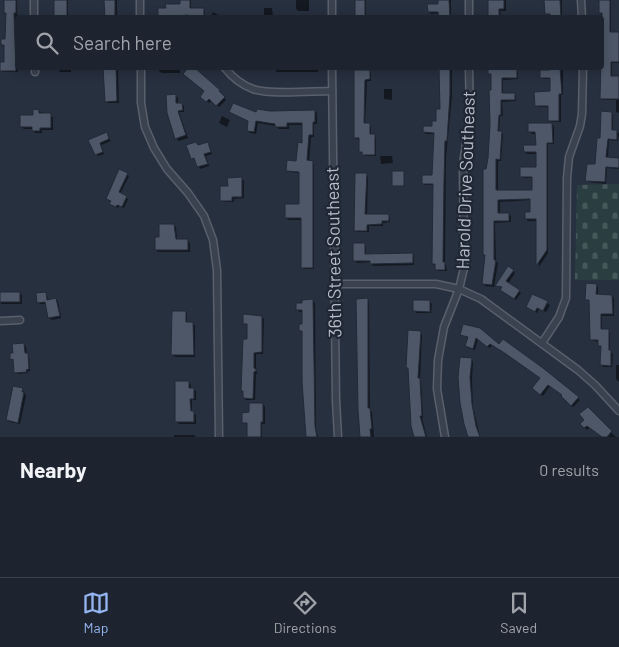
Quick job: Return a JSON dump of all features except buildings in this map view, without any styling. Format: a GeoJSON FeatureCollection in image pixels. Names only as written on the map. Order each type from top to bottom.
{"type":"FeatureCollection","features":[{"type":"Feature","properties":{"kind":"street"},"geometry":{"type":"LineString","coordinates":[[34,0],[34,15]]}},
{"type":"Feature","properties":{"kind":"street"},"geometry":{"type":"LineString","coordinates":[[140,0],[140,15]]}},
{"type":"Feature","properties":{"kind":"street"},"geometry":{"type":"LineString","coordinates":[[332,0],[332,15]]}},
{"type":"Feature","properties":{"kind":"street"},"geometry":{"type":"LineString","coordinates":[[469,0],[469,15]]}},
{"type":"Feature","properties":{"kind":"street"},"geometry":{"type":"LineString","coordinates":[[581,0],[582,15]]}},
{"type":"Feature","properties":{"kind":"street"},"geometry":{"type":"LineString","coordinates":[[141,70],[141,104],[148,134],[167,169],[188,193],[204,216],[213,240],[217,270],[219,437]]}},
{"type":"Feature","properties":{"kind":"street"},"geometry":{"type":"LineString","coordinates":[[227,70],[238,81],[254,90],[332,91]]}},
{"type":"Feature","properties":{"kind":"street","name":"36th Street Southeast"},"geometry":{"type":"LineString","coordinates":[[332,70],[338,437]]}},
{"type":"Feature","properties":{"kind":"street","name":"Harold Drive Southeast"},"geometry":{"type":"LineString","coordinates":[[445,437],[438,389],[438,360],[444,327],[459,290],[464,268],[463,164],[470,118],[469,70]]}},
{"type":"Feature","properties":{"kind":"street"},"geometry":{"type":"LineString","coordinates":[[542,343],[559,317],[566,298],[567,178],[569,158],[582,114],[582,70]]}},
{"type":"Feature","properties":{"kind":"street"},"geometry":{"type":"LineString","coordinates":[[334,284],[436,284],[459,290],[481,299],[542,343],[595,385],[619,411]]}},
{"type":"Feature","properties":{"kind":"street"},"geometry":{"type":"LineString","coordinates":[[0,321],[20,320]]}},
{"type":"Feature","properties":{"kind":"green space"},"geometry":{"type":"Polygon","coordinates":[[[619,184],[619,280],[575,280],[577,185],[619,184]]]}}]}
